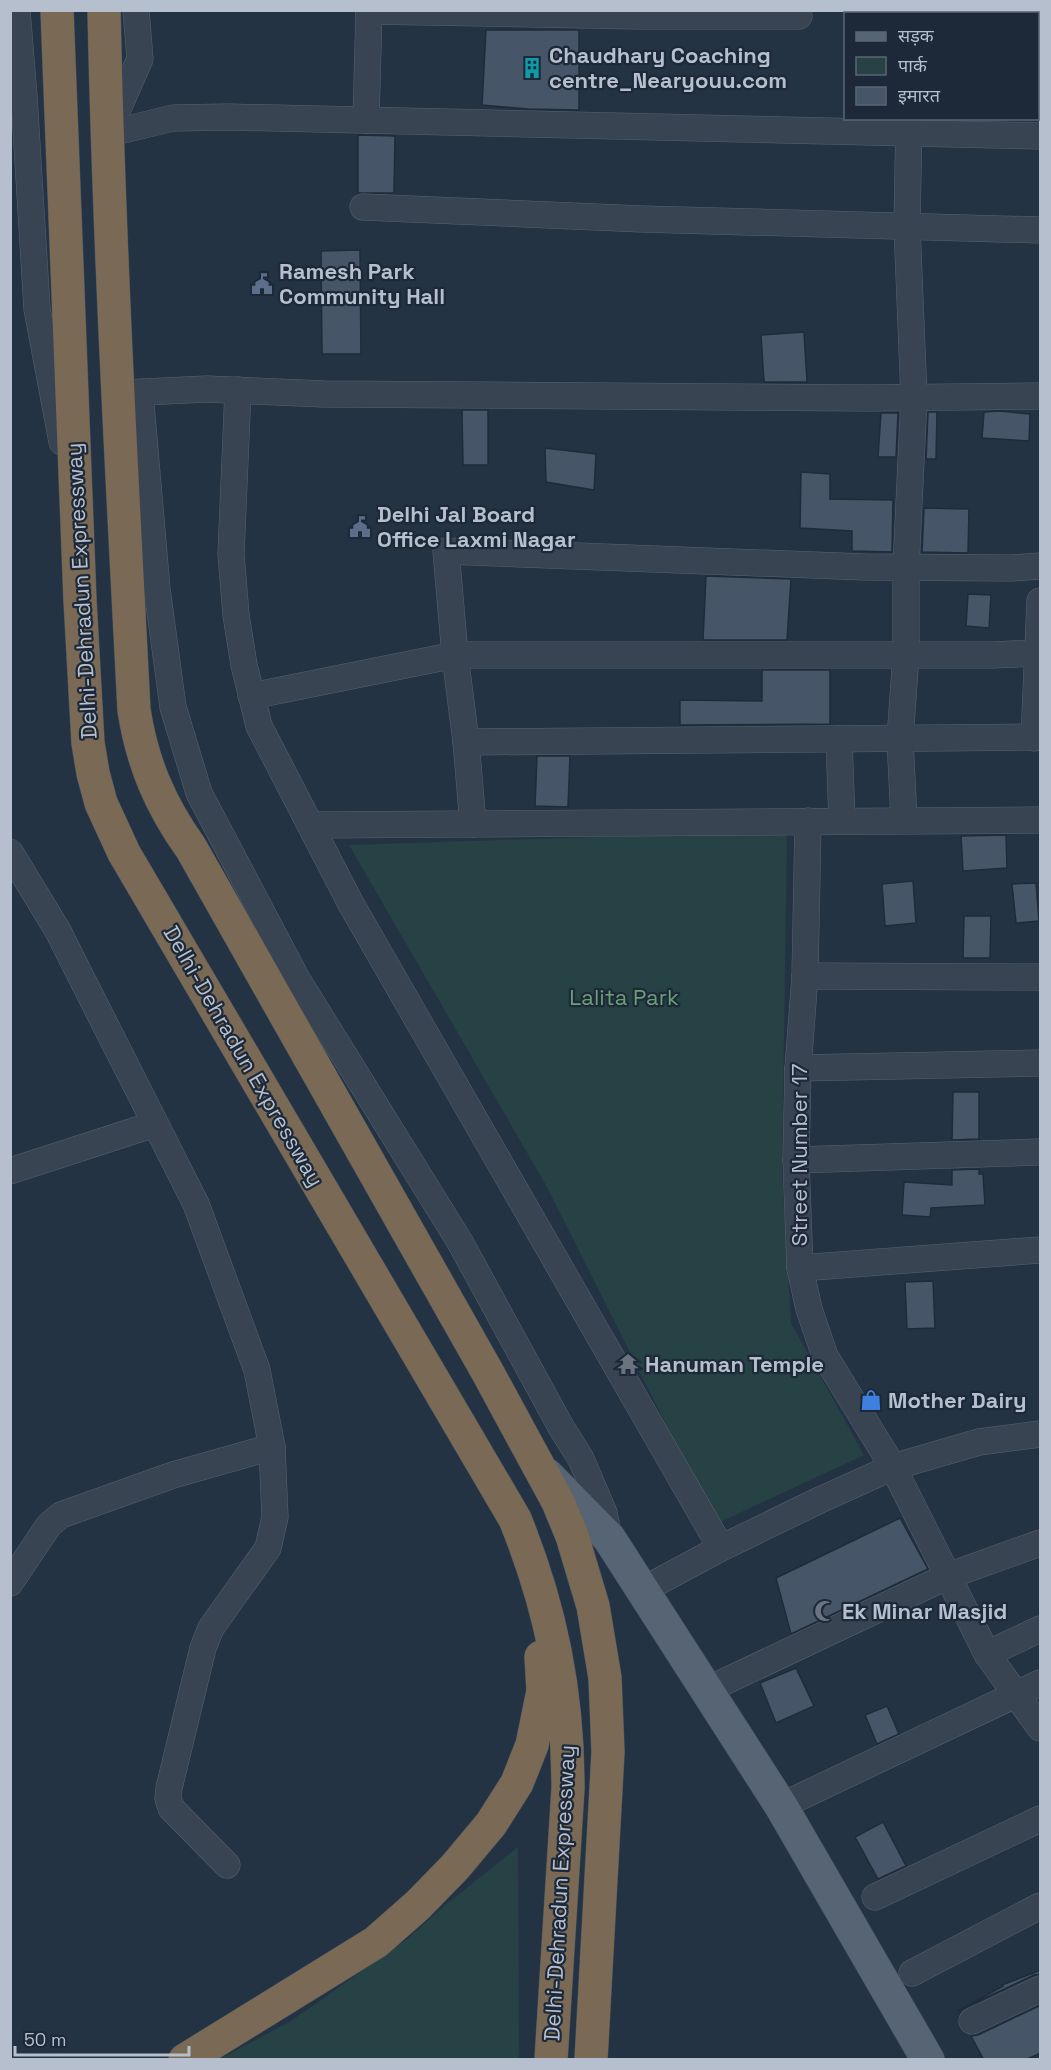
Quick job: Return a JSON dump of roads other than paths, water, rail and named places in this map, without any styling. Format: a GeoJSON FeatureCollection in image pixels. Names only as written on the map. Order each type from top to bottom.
{"type":"FeatureCollection","features":[{"type":"Feature","properties":{"kind":"highway","name":"Delhi-Dehradun Expressway"},"geometry":{"type":"LineString","coordinates":[[104,10],[106,134],[129,393],[134,710],[138,737],[155,788],[165,809],[196,858],[541,1470],[568,1527],[584,1570],[599,1632],[605,1678],[608,1752],[591,2060]]}},
{"type":"Feature","properties":{"kind":"highway","name":"Delhi-Dehradun Expressway"},"geometry":{"type":"LineString","coordinates":[[57,13],[77,522],[88,743],[93,773],[101,803],[124,853],[514,1519],[531,1560],[557,1655],[566,1721],[568,1788],[551,2060]]}},
{"type":"Feature","properties":{"kind":"highway"},"geometry":{"type":"LineString","coordinates":[[185,2060],[376,1942],[418,1905],[455,1867],[491,1824],[517,1782],[532,1745],[543,1691],[541,1655],[514,1519]]}},
{"type":"Feature","properties":{"kind":"main road"},"geometry":{"type":"LineString","coordinates":[[541,1470],[609,1538],[781,1806],[928,2060]]}},
{"type":"Feature","properties":{"kind":"street"},"geometry":{"type":"LineString","coordinates":[[16,10],[24,96],[37,309],[77,522]]}},
{"type":"Feature","properties":{"kind":"street"},"geometry":{"type":"LineString","coordinates":[[106,134],[140,59],[136,10]]}},
{"type":"Feature","properties":{"kind":"street"},"geometry":{"type":"LineString","coordinates":[[366,120],[369,11],[799,16]]}},
{"type":"Feature","properties":{"kind":"street"},"geometry":{"type":"LineString","coordinates":[[106,134],[173,118],[228,117],[972,126],[1041,136]]}},
{"type":"Feature","properties":{"kind":"street"},"geometry":{"type":"LineString","coordinates":[[904,820],[900,739],[906,655],[906,567],[914,398],[907,226],[909,126]]}},
{"type":"Feature","properties":{"kind":"street"},"geometry":{"type":"LineString","coordinates":[[363,207],[642,219],[1041,230]]}},
{"type":"Feature","properties":{"kind":"street"},"geometry":{"type":"LineString","coordinates":[[609,1538],[604,1513],[581,1459],[460,1242],[297,979],[200,793],[173,707],[129,393],[206,388],[336,394],[914,398],[1041,396]]}},
{"type":"Feature","properties":{"kind":"street"},"geometry":{"type":"LineString","coordinates":[[238,390],[231,554],[236,615],[244,665],[259,726],[357,914],[721,1548]]}},
{"type":"Feature","properties":{"kind":"street"},"geometry":{"type":"LineString","coordinates":[[473,824],[466,742],[454,655],[446,551],[906,567],[1041,566]]}},
{"type":"Feature","properties":{"kind":"street"},"geometry":{"type":"LineString","coordinates":[[466,742],[1037,737],[1041,601]]}},
{"type":"Feature","properties":{"kind":"street"},"geometry":{"type":"LineString","coordinates":[[251,696],[454,655],[992,655],[1038,653]]}},
{"type":"Feature","properties":{"kind":"street"},"geometry":{"type":"LineString","coordinates":[[839,739],[842,821]]}},
{"type":"Feature","properties":{"kind":"street"},"geometry":{"type":"LineString","coordinates":[[310,825],[1041,820]]}},
{"type":"Feature","properties":{"kind":"street","name":"Street Number 17"},"geometry":{"type":"LineString","coordinates":[[808,821],[805,976],[798,1068],[796,1160],[800,1268],[809,1309],[825,1356],[893,1467],[987,1654],[1041,1728]]}},
{"type":"Feature","properties":{"kind":"street"},"geometry":{"type":"LineString","coordinates":[[10,852],[58,931],[196,1204],[257,1370],[272,1447],[275,1517],[271,1537],[268,1548],[211,1628],[203,1648],[168,1798],[171,1808],[227,1865]]}},
{"type":"Feature","properties":{"kind":"street"},"geometry":{"type":"LineString","coordinates":[[805,976],[1041,977]]}},
{"type":"Feature","properties":{"kind":"street"},"geometry":{"type":"LineString","coordinates":[[798,1068],[1041,1063]]}},
{"type":"Feature","properties":{"kind":"street"},"geometry":{"type":"LineString","coordinates":[[10,1171],[155,1124]]}},
{"type":"Feature","properties":{"kind":"street"},"geometry":{"type":"LineString","coordinates":[[796,1160],[1041,1152]]}},
{"type":"Feature","properties":{"kind":"street"},"geometry":{"type":"LineString","coordinates":[[800,1268],[1041,1250]]}},
{"type":"Feature","properties":{"kind":"street"},"geometry":{"type":"LineString","coordinates":[[641,1591],[721,1548],[893,1467],[979,1442],[1041,1434]]}},
{"type":"Feature","properties":{"kind":"street"},"geometry":{"type":"LineString","coordinates":[[10,1583],[49,1525],[61,1515],[173,1475],[272,1447]]}},
{"type":"Feature","properties":{"kind":"street"},"geometry":{"type":"LineString","coordinates":[[707,1690],[948,1576],[1041,1543]]}},
{"type":"Feature","properties":{"kind":"street"},"geometry":{"type":"LineString","coordinates":[[987,1654],[1041,1629]]}},
{"type":"Feature","properties":{"kind":"street"},"geometry":{"type":"LineString","coordinates":[[781,1806],[1041,1683]]}},
{"type":"Feature","properties":{"kind":"street"},"geometry":{"type":"LineString","coordinates":[[875,1897],[1041,1819]]}},
{"type":"Feature","properties":{"kind":"street"},"geometry":{"type":"LineString","coordinates":[[912,1973],[1041,1906]]}},
{"type":"Feature","properties":{"kind":"street"},"geometry":{"type":"LineString","coordinates":[[972,2021],[1041,1989]]}},
{"type":"Feature","properties":{"kind":"place","name":"Chaudhary Coaching centre_Nearyouu.com"},"geometry":{"type":"Point","coordinates":[532,68]}},
{"type":"Feature","properties":{"kind":"place","name":"Ramesh Park Community Hall"},"geometry":{"type":"Point","coordinates":[262,284]}},
{"type":"Feature","properties":{"kind":"place","name":"Delhi Jal Board Office Laxmi Nagar"},"geometry":{"type":"Point","coordinates":[360,527]}},
{"type":"Feature","properties":{"kind":"place","name":"Hanuman Temple"},"geometry":{"type":"Point","coordinates":[628,1364]}},
{"type":"Feature","properties":{"kind":"place","name":"Mother Dairy"},"geometry":{"type":"Point","coordinates":[871,1400]}},
{"type":"Feature","properties":{"kind":"place","name":"Ek Minar Masjid"},"geometry":{"type":"Point","coordinates":[825,1611]}},
{"type":"Feature","properties":{"kind":"park label","name":"Lalita Park"},"geometry":{"type":"Point","coordinates":[624,997]}}]}
